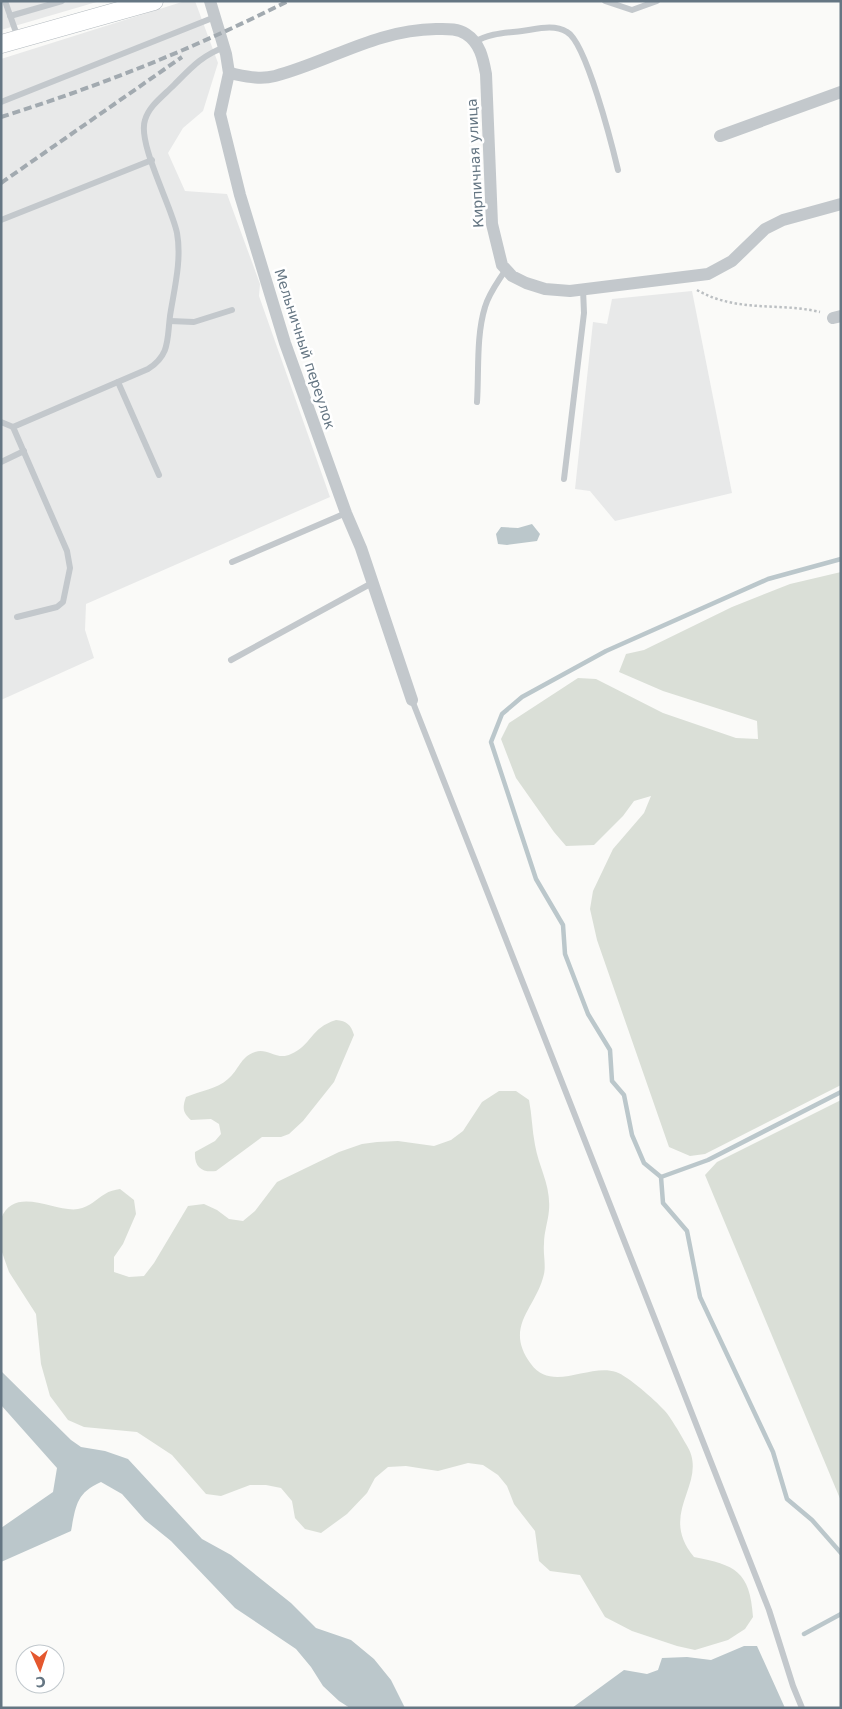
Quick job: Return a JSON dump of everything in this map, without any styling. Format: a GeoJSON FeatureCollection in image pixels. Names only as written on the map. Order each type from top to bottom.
{"type":"FeatureCollection","features":[{"type":"Feature","properties":{"kind":"street"},"geometry":{"type":"LineString","coordinates":[[10,41],[154,1]]}},
{"type":"Feature","properties":{"kind":"street","name":"Мельничный переулок"},"geometry":{"type":"LineString","coordinates":[[210,1],[224,47],[229,73],[220,114],[227,150],[285,343],[372,583],[412,700]]}},
{"type":"Feature","properties":{"kind":"street"},"geometry":{"type":"LineString","coordinates":[[229,73],[255,79],[274,76],[358,44],[415,29],[450,28],[465,33],[474,42]]}},
{"type":"Feature","properties":{"kind":"street","name":"Кирпичная улица"},"geometry":{"type":"LineString","coordinates":[[474,42],[482,54],[486,74],[492,224],[500,258],[506,269]]}},
{"type":"Feature","properties":{"kind":"street"},"geometry":{"type":"LineString","coordinates":[[720,136],[841,92]]}},
{"type":"Feature","properties":{"kind":"street"},"geometry":{"type":"LineString","coordinates":[[506,269],[512,276],[545,289],[583,289],[679,279],[708,274],[744,251],[765,229],[783,220],[841,204]]}},
{"type":"Feature","properties":{"kind":"lane"},"geometry":{"type":"LineString","coordinates":[[5,1],[10,16],[10,41]]}},
{"type":"Feature","properties":{"kind":"lane"},"geometry":{"type":"LineString","coordinates":[[10,16],[62,1]]}},
{"type":"Feature","properties":{"kind":"lane"},"geometry":{"type":"LineString","coordinates":[[605,1],[632,10],[658,1]]}},
{"type":"Feature","properties":{"kind":"lane"},"geometry":{"type":"LineString","coordinates":[[1,102],[215,17]]}},
{"type":"Feature","properties":{"kind":"lane"},"geometry":{"type":"LineString","coordinates":[[474,42],[485,36],[555,27],[568,32],[578,43],[605,120],[618,170]]}},
{"type":"Feature","properties":{"kind":"lane"},"geometry":{"type":"LineString","coordinates":[[13,427],[148,369],[162,358],[167,344],[178,257],[178,239],[175,224],[143,131],[144,122],[148,114],[200,58],[224,47]]}},
{"type":"Feature","properties":{"kind":"lane"},"geometry":{"type":"LineString","coordinates":[[1,220],[152,160]]}},
{"type":"Feature","properties":{"kind":"lane"},"geometry":{"type":"LineString","coordinates":[[477,402],[482,322],[485,307],[490,294],[506,269]]}},
{"type":"Feature","properties":{"kind":"lane"},"geometry":{"type":"LineString","coordinates":[[564,479],[584,312],[583,289]]}},
{"type":"Feature","properties":{"kind":"lane"},"geometry":{"type":"LineString","coordinates":[[170,321],[194,322],[232,310]]}},
{"type":"Feature","properties":{"kind":"lane"},"geometry":{"type":"LineString","coordinates":[[118,382],[159,475]]}},
{"type":"Feature","properties":{"kind":"lane"},"geometry":{"type":"LineString","coordinates":[[1,422],[13,427],[67,551],[70,568],[64,602],[57,607],[17,617]]}},
{"type":"Feature","properties":{"kind":"lane"},"geometry":{"type":"LineString","coordinates":[[1,462],[24,451]]}},
{"type":"Feature","properties":{"kind":"lane"},"geometry":{"type":"LineString","coordinates":[[232,562],[346,513]]}},
{"type":"Feature","properties":{"kind":"lane"},"geometry":{"type":"LineString","coordinates":[[231,660],[372,583]]}},
{"type":"Feature","properties":{"kind":"lane"},"geometry":{"type":"LineString","coordinates":[[412,700],[765,1601],[802,1708]]}},
{"type":"Feature","properties":{"kind":"path"},"geometry":{"type":"LineString","coordinates":[[679,279],[709,297],[723,301],[763,308],[808,309],[837,317]]}},
{"type":"Feature","properties":{"kind":"shaded area"},"geometry":{"type":"Polygon","coordinates":[[[1,1],[100,1],[1,30],[1,1]]]}},
{"type":"Feature","properties":{"kind":"shaded area"},"geometry":{"type":"Polygon","coordinates":[[[185,1],[195,1],[218,63],[203,111],[183,128],[168,153],[185,191],[227,194],[260,284],[259,296],[330,497],[86,604],[85,630],[94,658],[1,700],[1,59],[185,1]]]}},
{"type":"Feature","properties":{"kind":"shaded area"},"geometry":{"type":"Polygon","coordinates":[[[692,291],[732,493],[615,521],[590,491],[575,489],[593,322],[607,324],[612,299],[692,291]]]}},
{"type":"Feature","properties":{"kind":"shaded area"},"geometry":{"type":"Polygon","coordinates":[[[532,524],[540,534],[537,541],[507,545],[498,544],[496,534],[501,527],[518,528],[532,524]]]}},
{"type":"Feature","properties":{"kind":"shaded area"},"geometry":{"type":"Polygon","coordinates":[[[841,572],[841,1085],[705,1154],[690,1156],[669,1147],[597,940],[590,909],[593,891],[613,849],[644,813],[651,796],[634,801],[623,816],[594,845],[566,846],[516,778],[501,739],[509,723],[578,678],[596,679],[663,713],[736,738],[758,739],[757,721],[663,691],[619,672],[626,654],[644,650],[732,607],[790,584],[841,572]]]}},
{"type":"Feature","properties":{"kind":"shaded area"},"geometry":{"type":"Polygon","coordinates":[[[336,1020],[348,1024],[354,1035],[334,1082],[303,1121],[289,1134],[281,1137],[262,1137],[216,1171],[207,1171],[200,1168],[196,1162],[195,1152],[215,1141],[221,1134],[219,1124],[211,1119],[191,1120],[188,1117],[184,1110],[186,1097],[214,1088],[224,1082],[250,1054],[264,1051],[281,1056],[291,1054],[303,1046],[321,1027],[336,1020]]]}},
{"type":"Feature","properties":{"kind":"shaded area"},"geometry":{"type":"Polygon","coordinates":[[[499,1091],[516,1091],[529,1100],[535,1145],[547,1185],[549,1201],[544,1240],[544,1274],[521,1328],[520,1339],[523,1351],[531,1364],[540,1372],[549,1376],[571,1376],[605,1370],[621,1374],[660,1406],[669,1417],[686,1444],[692,1458],[692,1472],[681,1511],[680,1525],[684,1541],[694,1557],[720,1563],[738,1573],[748,1589],[753,1617],[745,1629],[728,1640],[695,1650],[632,1631],[605,1617],[580,1575],[550,1571],[539,1561],[535,1531],[514,1504],[507,1486],[498,1475],[483,1465],[468,1463],[438,1471],[406,1466],[388,1467],[375,1478],[367,1493],[347,1514],[321,1533],[305,1529],[295,1518],[292,1501],[281,1488],[266,1485],[250,1485],[221,1496],[206,1494],[172,1455],[137,1432],[84,1427],[68,1420],[50,1396],[41,1364],[36,1314],[9,1272],[1,1249],[1,1219],[7,1209],[15,1203],[36,1202],[78,1209],[89,1205],[108,1192],[120,1189],[134,1200],[136,1214],[123,1244],[114,1257],[114,1272],[129,1277],[144,1276],[154,1263],[188,1206],[204,1204],[217,1210],[229,1219],[243,1221],[255,1211],[277,1182],[339,1152],[362,1144],[377,1142],[398,1141],[434,1146],[451,1140],[463,1131],[482,1102],[499,1091]]]}},
{"type":"Feature","properties":{"kind":"shaded area"},"geometry":{"type":"Polygon","coordinates":[[[841,1100],[841,1501],[705,1175],[717,1162],[841,1100]]]}},
{"type":"Feature","properties":{"kind":"shaded area"},"geometry":{"type":"Polygon","coordinates":[[[1,1371],[71,1440],[81,1447],[105,1451],[128,1459],[202,1539],[231,1555],[291,1603],[316,1628],[351,1640],[374,1659],[391,1680],[405,1708],[350,1708],[339,1701],[323,1686],[311,1667],[296,1649],[235,1608],[171,1541],[145,1520],[122,1494],[101,1482],[86,1491],[78,1501],[71,1531],[1,1562],[1,1528],[53,1492],[57,1468],[1,1405],[1,1371]]]}},
{"type":"Feature","properties":{"kind":"shaded area"},"geometry":{"type":"Polygon","coordinates":[[[744,1646],[757,1646],[785,1708],[572,1708],[624,1670],[647,1674],[658,1670],[662,1658],[687,1657],[711,1660],[744,1646]]]}},
{"type":"Feature","properties":{"kind":"waterway"},"geometry":{"type":"LineString","coordinates":[[841,559],[768,579],[606,651],[522,697],[502,714],[491,742],[536,879],[563,925],[565,954],[588,1014],[610,1050],[612,1081],[624,1095],[632,1135],[644,1163],[661,1177],[663,1203],[687,1231],[700,1297],[773,1452],[787,1499],[812,1520],[841,1553]]}},
{"type":"Feature","properties":{"kind":"waterway"},"geometry":{"type":"LineString","coordinates":[[661,1177],[708,1160],[841,1092]]}},
{"type":"Feature","properties":{"kind":"waterway"},"geometry":{"type":"LineString","coordinates":[[804,1634],[841,1614]]}},
{"type":"Feature","properties":{"kind":"railway"},"geometry":{"type":"LineString","coordinates":[[1,117],[147,65],[218,35],[288,1]]}},
{"type":"Feature","properties":{"kind":"railway"},"geometry":{"type":"LineString","coordinates":[[1,183],[182,57]]}}]}
